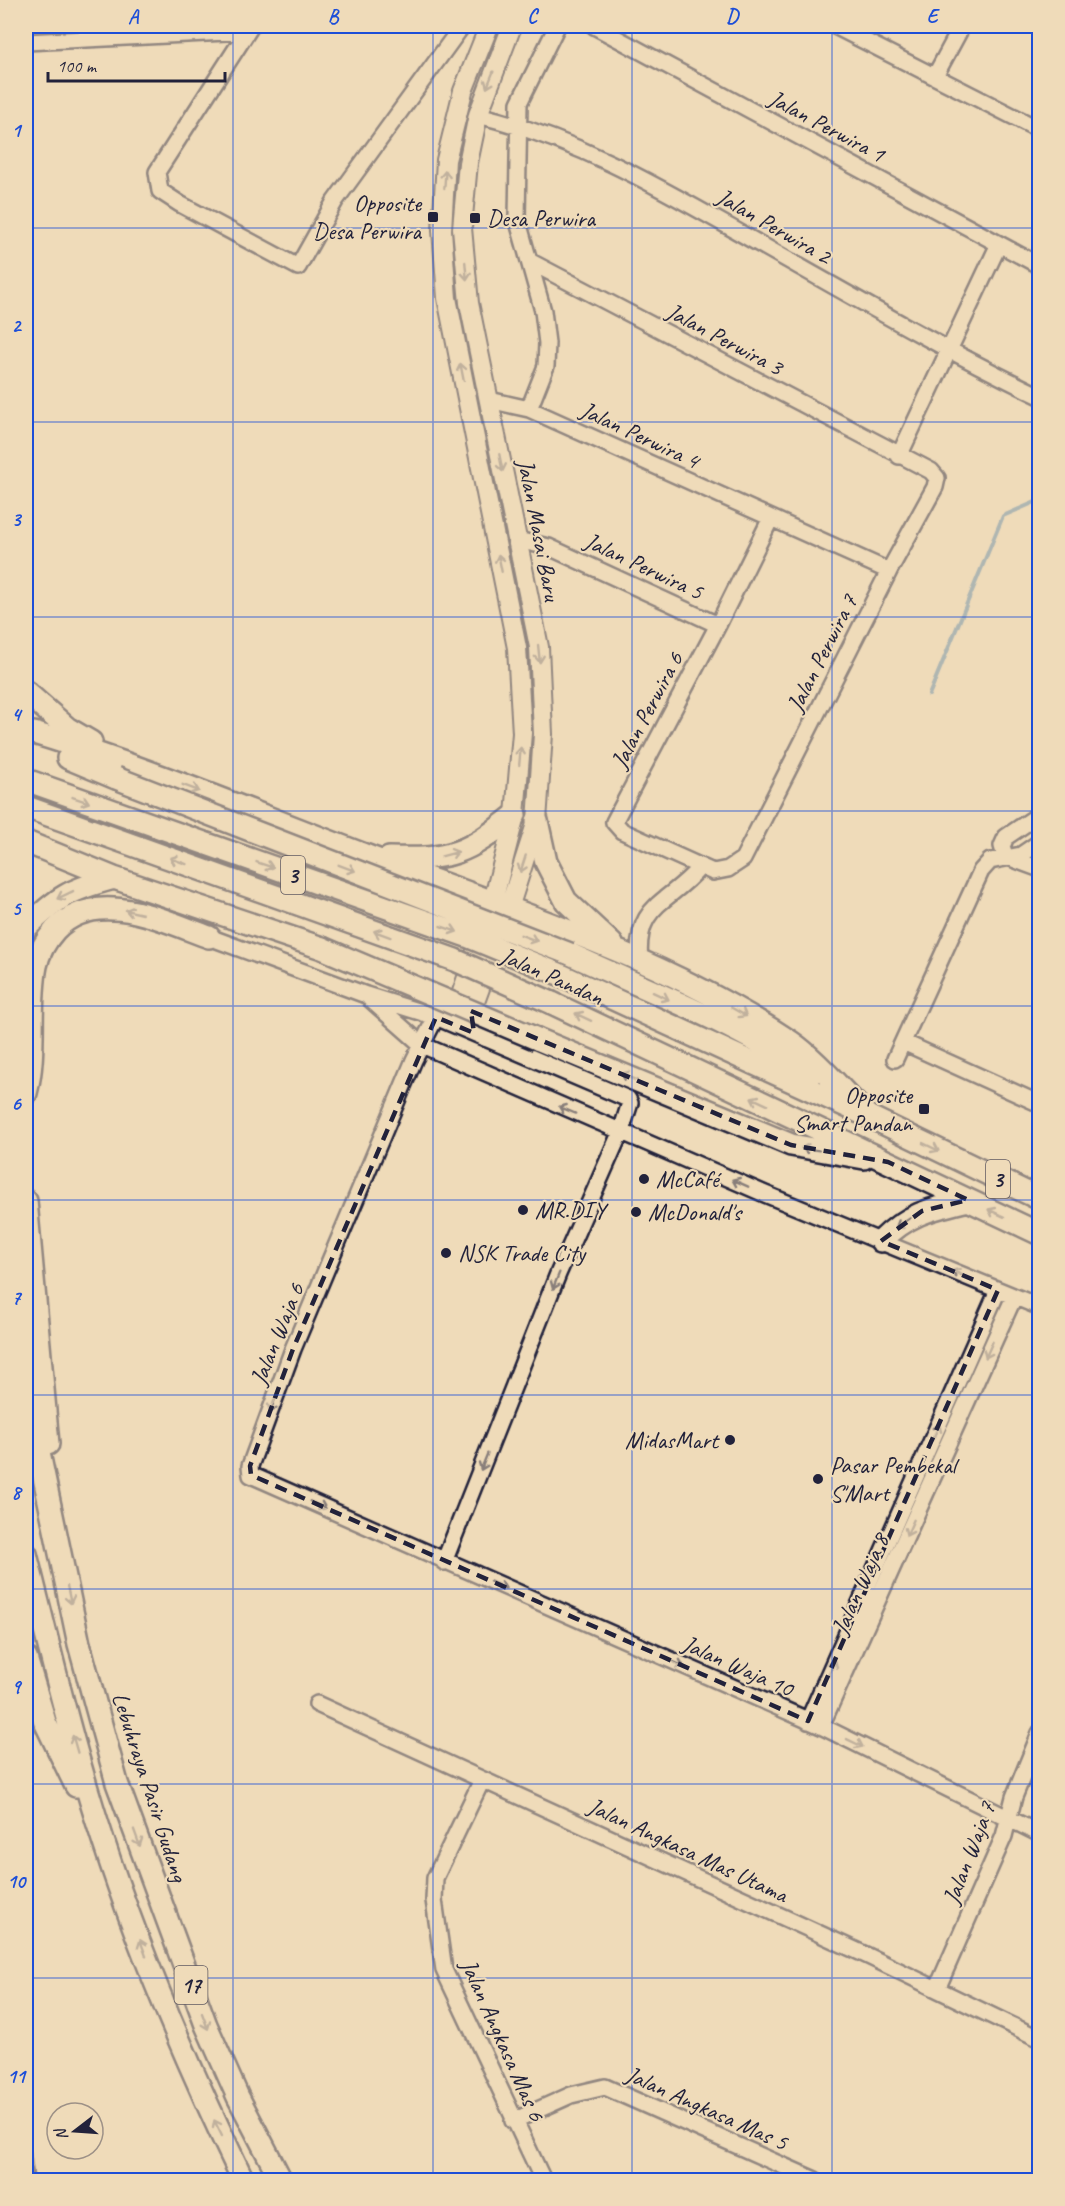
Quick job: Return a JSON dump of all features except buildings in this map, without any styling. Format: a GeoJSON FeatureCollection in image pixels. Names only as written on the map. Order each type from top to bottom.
{"type":"FeatureCollection","features":[{"type":"Feature","properties":{"kind":"highway"},"geometry":{"type":"LineString","coordinates":[[26,692],[67,728],[136,767]]}},
{"type":"Feature","properties":{"kind":"highway"},"geometry":{"type":"LineString","coordinates":[[26,735],[34,733],[136,767],[501,904],[635,960],[701,990],[793,1043],[868,1116]]}},
{"type":"Feature","properties":{"kind":"highway"},"geometry":{"type":"LineString","coordinates":[[26,741],[570,954],[712,1020],[791,1061],[868,1116]]}},
{"type":"Feature","properties":{"kind":"highway","name":"Jalan Pandan"},"geometry":{"type":"LineString","coordinates":[[26,780],[467,936],[559,974],[868,1116],[1040,1199]]}},
{"type":"Feature","properties":{"kind":"highway","name":"Jalan Pandan"},"geometry":{"type":"LineString","coordinates":[[26,807],[455,960],[552,1003],[1040,1234]]}},
{"type":"Feature","properties":{"kind":"highway"},"geometry":{"type":"LineString","coordinates":[[371,857],[433,859],[464,850],[514,815]]}},
{"type":"Feature","properties":{"kind":"highway"},"geometry":{"type":"LineString","coordinates":[[537,820],[546,862],[566,901],[635,960]]}},
{"type":"Feature","properties":{"kind":"highway"},"geometry":{"type":"LineString","coordinates":[[26,842],[114,878],[322,948],[791,1145],[888,1162]]}},
{"type":"Feature","properties":{"kind":"highway"},"geometry":{"type":"LineString","coordinates":[[26,928],[56,900],[81,887],[114,878]]}},
{"type":"Feature","properties":{"kind":"highway"},"geometry":{"type":"LineString","coordinates":[[26,1093],[36,966],[48,938],[59,926],[71,917],[86,911],[123,910],[209,937]]}},
{"type":"Feature","properties":{"kind":"highway"},"geometry":{"type":"LineString","coordinates":[[881,1241],[898,1224],[922,1211],[968,1200]]}},
{"type":"Feature","properties":{"kind":"highway"},"geometry":{"type":"LineString","coordinates":[[26,1201],[56,1538]]}},
{"type":"Feature","properties":{"kind":"highway","name":"Lebuhraya Pasir Gudang"},"geometry":{"type":"LineString","coordinates":[[26,1391],[79,1644],[117,1783],[206,2025],[238,2097],[280,2181]]}},
{"type":"Feature","properties":{"kind":"highway","name":"17"},"geometry":{"type":"LineString","coordinates":[[26,1554],[66,1716],[103,1841],[171,2024],[243,2181]]}},
{"type":"Feature","properties":{"kind":"highway"},"geometry":{"type":"LineString","coordinates":[[26,1658],[45,1722],[103,1841]]}},
{"type":"Feature","properties":{"kind":"main road","name":"Jalan Masai Baru"},"geometry":{"type":"LineString","coordinates":[[486,1037],[472,1021],[471,1013],[501,904],[514,815],[522,733],[517,648],[447,298],[442,230],[446,160],[464,91],[489,26]]}},
{"type":"Feature","properties":{"kind":"main road","name":"Jalan Masai Baru"},"geometry":{"type":"LineString","coordinates":[[428,1014],[456,1003],[461,995],[537,820],[543,734],[543,691],[539,647],[469,303],[462,228],[468,163],[478,115],[512,26]]}},
{"type":"Feature","properties":{"kind":"street"},"geometry":{"type":"LineString","coordinates":[[249,28],[157,172],[157,185],[160,191],[180,204],[298,267],[335,201],[462,26]]}},
{"type":"Feature","properties":{"kind":"street"},"geometry":{"type":"LineString","coordinates":[[529,409],[546,366],[547,343],[543,311],[517,218],[518,124],[523,91],[557,26]]}},
{"type":"Feature","properties":{"kind":"street","name":"Jalan Perwira 1"},"geometry":{"type":"LineString","coordinates":[[594,26],[1040,266]]}},
{"type":"Feature","properties":{"kind":"street"},"geometry":{"type":"LineString","coordinates":[[835,26],[1040,130]]}},
{"type":"Feature","properties":{"kind":"street"},"geometry":{"type":"LineString","coordinates":[[935,76],[962,26]]}},
{"type":"Feature","properties":{"kind":"street"},"geometry":{"type":"LineString","coordinates":[[26,42],[249,28]]}},
{"type":"Feature","properties":{"kind":"street","name":"Jalan Perwira 2"},"geometry":{"type":"LineString","coordinates":[[478,115],[518,124],[625,168],[949,352],[1040,396]]}},
{"type":"Feature","properties":{"kind":"street"},"geometry":{"type":"LineString","coordinates":[[899,456],[999,244]]}},
{"type":"Feature","properties":{"kind":"street","name":"Jalan Perwira 3"},"geometry":{"type":"LineString","coordinates":[[529,261],[899,456]]}},
{"type":"Feature","properties":{"kind":"street","name":"Jalan Perwira 4"},"geometry":{"type":"LineString","coordinates":[[489,400],[529,409],[770,520]]}},
{"type":"Feature","properties":{"kind":"street","name":"Jalan Perwira 7"},"geometry":{"type":"LineString","coordinates":[[635,960],[645,921],[656,904],[706,869],[728,869],[743,858],[889,571],[935,487],[937,478],[931,471],[899,456]]}},
{"type":"Feature","properties":{"kind":"street"},"geometry":{"type":"LineString","coordinates":[[770,520],[889,571]]}},
{"type":"Feature","properties":{"kind":"street","name":"Jalan Perwira 6"},"geometry":{"type":"LineString","coordinates":[[706,869],[622,831],[614,822],[718,625],[770,520]]}},
{"type":"Feature","properties":{"kind":"street","name":"Jalan Perwira 5"},"geometry":{"type":"LineString","coordinates":[[516,540],[549,547],[718,625]]}},
{"type":"Feature","properties":{"kind":"street"},"geometry":{"type":"LineString","coordinates":[[1005,856],[1002,846],[1006,837],[1040,814]]}},
{"type":"Feature","properties":{"kind":"street"},"geometry":{"type":"LineString","coordinates":[[895,1059],[981,871],[990,861],[1005,856],[1021,855],[1040,842]]}},
{"type":"Feature","properties":{"kind":"street"},"geometry":{"type":"LineString","coordinates":[[1005,856],[1040,869]]}},
{"type":"Feature","properties":{"kind":"street"},"geometry":{"type":"LineString","coordinates":[[209,937],[366,995],[428,1014],[628,1099],[630,1106],[621,1131],[558,1275],[444,1562]]}},
{"type":"Feature","properties":{"kind":"street"},"geometry":{"type":"LineString","coordinates":[[366,995],[422,1045],[1040,1307]]}},
{"type":"Feature","properties":{"kind":"street"},"geometry":{"type":"LineString","coordinates":[[403,1028],[404,1017],[428,1014]]}},
{"type":"Feature","properties":{"kind":"street","name":"Jalan Waja 6"},"geometry":{"type":"LineString","coordinates":[[428,1014],[422,1045],[293,1349],[250,1466],[251,1475],[444,1562]]}},
{"type":"Feature","properties":{"kind":"street"},"geometry":{"type":"LineString","coordinates":[[903,1042],[1040,1104]]}},
{"type":"Feature","properties":{"kind":"street","name":"Jalan Waja 8"},"geometry":{"type":"LineString","coordinates":[[814,1724],[998,1290]]}},
{"type":"Feature","properties":{"kind":"street","name":"Jalan Waja 8"},"geometry":{"type":"LineString","coordinates":[[814,1724],[1014,1297]]}},
{"type":"Feature","properties":{"kind":"street","name":"Jalan Waja 10"},"geometry":{"type":"LineString","coordinates":[[444,1562],[814,1724],[1040,1834]]}},
{"type":"Feature","properties":{"kind":"street","name":"Jalan Angkasa Mas Utama"},"geometry":{"type":"LineString","coordinates":[[317,1704],[937,1989],[1040,2039]]}},
{"type":"Feature","properties":{"kind":"street","name":"Jalan Waja 7"},"geometry":{"type":"LineString","coordinates":[[937,1989],[1004,1836],[1014,1797],[1040,1732]]}},
{"type":"Feature","properties":{"kind":"street","name":"Jalan Angkasa Mas 6"},"geometry":{"type":"LineString","coordinates":[[482,1780],[435,1878],[434,1900],[444,1970],[543,2181]]}},
{"type":"Feature","properties":{"kind":"street","name":"Jalan Angkasa Mas 5"},"geometry":{"type":"LineString","coordinates":[[513,2121],[572,2095],[605,2087],[815,2181]]}},
{"type":"Feature","properties":{"kind":"highlighted area"},"geometry":{"type":"Polygon","coordinates":[[[471,1011],[791,1145],[888,1162],[968,1200],[922,1211],[881,1241],[998,1290],[808,1721],[251,1475],[250,1466],[293,1349],[436,1017],[474,1033],[471,1011]]]}},
{"type":"Feature","properties":{"kind":"waterway"},"geometry":{"type":"LineString","coordinates":[[929,695],[1003,516],[1040,500]]}},
{"type":"Feature","properties":{"kind":"railway"},"geometry":{"type":"LineString","coordinates":[[26,2135],[32,2180]]}},
{"type":"Feature","properties":{"kind":"place","name":"Opposite Desa Perwira"},"geometry":{"type":"Point","coordinates":[433,217]}},
{"type":"Feature","properties":{"kind":"place","name":"Desa Perwira"},"geometry":{"type":"Point","coordinates":[475,218]}},
{"type":"Feature","properties":{"kind":"place","name":"Opposite Smart Pandan"},"geometry":{"type":"Point","coordinates":[924,1109]}},
{"type":"Feature","properties":{"kind":"place","name":"McCafé"},"geometry":{"type":"Point","coordinates":[644,1179]}},
{"type":"Feature","properties":{"kind":"place","name":"MR.DIY"},"geometry":{"type":"Point","coordinates":[523,1210]}},
{"type":"Feature","properties":{"kind":"place","name":"McDonald's"},"geometry":{"type":"Point","coordinates":[636,1212]}},
{"type":"Feature","properties":{"kind":"place","name":"NSK Trade City"},"geometry":{"type":"Point","coordinates":[446,1253]}},
{"type":"Feature","properties":{"kind":"place","name":"MidasMart"},"geometry":{"type":"Point","coordinates":[730,1440]}},
{"type":"Feature","properties":{"kind":"place","name":"Pasar Pembekal S'Mart"},"geometry":{"type":"Point","coordinates":[818,1479]}}]}
